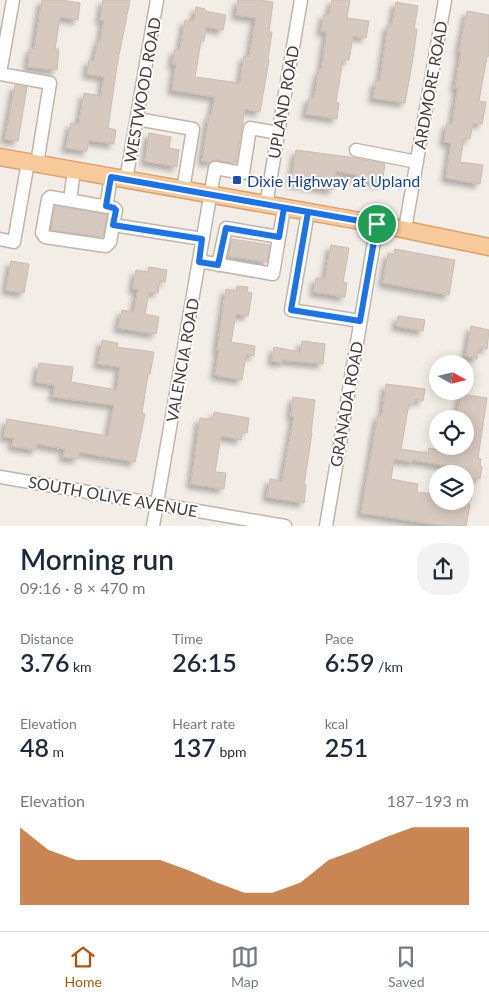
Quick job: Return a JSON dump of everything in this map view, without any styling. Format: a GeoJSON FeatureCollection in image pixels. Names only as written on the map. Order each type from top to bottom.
{"type":"FeatureCollection","features":[{"type":"Feature","properties":{"kind":"main road"},"geometry":{"type":"LineString","coordinates":[[0,157],[405,229],[489,247]]}},
{"type":"Feature","properties":{"kind":"street"},"geometry":{"type":"LineString","coordinates":[[0,239],[14,242],[50,83],[0,73],[4,30],[13,0]]}},
{"type":"Feature","properties":{"kind":"street","name":"WESTWOOD ROAD"},"geometry":{"type":"LineString","coordinates":[[106,206],[119,178],[137,119],[157,0]]}},
{"type":"Feature","properties":{"kind":"street","name":"UPLAND ROAD"},"geometry":{"type":"LineString","coordinates":[[266,205],[301,0]]}},
{"type":"Feature","properties":{"kind":"street","name":"ARDMORE ROAD"},"geometry":{"type":"LineString","coordinates":[[405,229],[445,0]]}},
{"type":"Feature","properties":{"kind":"street"},"geometry":{"type":"LineString","coordinates":[[137,119],[193,129],[184,190]]}},
{"type":"Feature","properties":{"kind":"street","name":"VALENCIA ROAD"},"geometry":{"type":"LineString","coordinates":[[153,526],[215,168],[243,173],[250,128],[278,133]]}},
{"type":"Feature","properties":{"kind":"street"},"geometry":{"type":"LineString","coordinates":[[356,150],[417,162]]}},
{"type":"Feature","properties":{"kind":"street"},"geometry":{"type":"LineString","coordinates":[[70,200],[74,170]]}},
{"type":"Feature","properties":{"kind":"street"},"geometry":{"type":"LineString","coordinates":[[49,198],[106,206],[116,210],[110,242],[106,246],[45,237],[42,233],[49,198]]}},
{"type":"Feature","properties":{"kind":"street"},"geometry":{"type":"LineString","coordinates":[[199,262],[272,274],[284,208]]}},
{"type":"Feature","properties":{"kind":"street"},"geometry":{"type":"LineString","coordinates":[[308,212],[291,310],[360,321]]}},
{"type":"Feature","properties":{"kind":"street","name":"GRANADA ROAD"},"geometry":{"type":"LineString","coordinates":[[326,526],[377,224]]}},
{"type":"Feature","properties":{"kind":"street"},"geometry":{"type":"LineString","coordinates":[[113,225],[202,239]]}},
{"type":"Feature","properties":{"kind":"street"},"geometry":{"type":"LineString","coordinates":[[218,265],[226,228],[279,237]]}},
{"type":"Feature","properties":{"kind":"street","name":"SOUTH OLIVE AVENUE"},"geometry":{"type":"LineString","coordinates":[[0,477],[285,526]]}},
{"type":"Feature","properties":{"kind":"building"},"geometry":{"type":"Polygon","coordinates":[[[42,0],[80,3],[78,20],[60,17],[55,49],[59,49],[57,70],[28,67],[30,49],[34,49],[42,0]]]}},
{"type":"Feature","properties":{"kind":"building"},"geometry":{"type":"Polygon","coordinates":[[[103,0],[130,0],[117,65],[108,128],[116,130],[114,144],[89,140],[87,151],[66,148],[71,123],[79,124],[84,93],[101,96],[104,77],[87,74],[89,60],[94,61],[98,41],[100,42],[104,20],[100,20],[103,0]]]}},
{"type":"Feature","properties":{"kind":"building"},"geometry":{"type":"Polygon","coordinates":[[[238,0],[273,2],[269,32],[272,32],[269,60],[260,112],[245,109],[236,163],[216,160],[202,161],[209,116],[211,116],[215,97],[172,90],[176,64],[172,64],[175,49],[180,50],[185,20],[194,21],[196,7],[205,9],[205,11],[226,15],[223,30],[206,27],[204,41],[201,40],[195,77],[240,83],[244,56],[249,57],[256,18],[236,15],[238,0]]]}},
{"type":"Feature","properties":{"kind":"building"},"geometry":{"type":"Polygon","coordinates":[[[332,0],[350,0],[347,18],[369,21],[366,38],[353,36],[349,60],[343,59],[336,102],[339,103],[337,119],[306,114],[309,98],[314,98],[319,71],[321,71],[327,32],[321,31],[324,14],[329,15],[332,0]]]}},
{"type":"Feature","properties":{"kind":"building"},"geometry":{"type":"Polygon","coordinates":[[[396,2],[418,6],[414,29],[417,29],[405,103],[373,98],[376,80],[380,81],[388,25],[392,25],[396,2]]]}},
{"type":"Feature","properties":{"kind":"building"},"geometry":{"type":"Polygon","coordinates":[[[467,11],[489,15],[489,56],[487,56],[479,101],[486,102],[482,124],[473,123],[470,139],[464,138],[460,162],[483,165],[480,184],[446,178],[451,143],[444,142],[447,123],[452,124],[458,88],[455,88],[461,52],[459,52],[467,11]]]}},
{"type":"Feature","properties":{"kind":"building"},"geometry":{"type":"Polygon","coordinates":[[[15,85],[27,87],[18,141],[5,139],[15,85]]]}},
{"type":"Feature","properties":{"kind":"building"},"geometry":{"type":"Polygon","coordinates":[[[149,133],[171,137],[169,148],[179,150],[177,167],[145,161],[149,133]]]}},
{"type":"Feature","properties":{"kind":"building"},"geometry":{"type":"Polygon","coordinates":[[[296,150],[385,164],[382,183],[356,179],[356,175],[336,171],[333,190],[291,183],[296,150]]]}},
{"type":"Feature","properties":{"kind":"building"},"geometry":{"type":"Polygon","coordinates":[[[55,206],[107,215],[103,237],[51,230],[55,206]]]}},
{"type":"Feature","properties":{"kind":"building"},"geometry":{"type":"Polygon","coordinates":[[[232,239],[270,245],[267,262],[228,256],[232,239]]]}},
{"type":"Feature","properties":{"kind":"building"},"geometry":{"type":"Polygon","coordinates":[[[331,245],[349,248],[343,282],[347,283],[345,297],[314,292],[316,278],[325,279],[331,245]]]}},
{"type":"Feature","properties":{"kind":"building"},"geometry":{"type":"Polygon","coordinates":[[[395,249],[455,260],[449,295],[383,283],[388,253],[394,255],[395,249]]]}},
{"type":"Feature","properties":{"kind":"building"},"geometry":{"type":"Polygon","coordinates":[[[11,261],[29,264],[24,293],[6,290],[11,261]]]}},
{"type":"Feature","properties":{"kind":"building"},"geometry":{"type":"Polygon","coordinates":[[[149,267],[167,270],[165,282],[160,281],[158,293],[149,292],[145,314],[159,317],[156,334],[118,328],[122,310],[134,312],[138,289],[133,289],[136,270],[148,272],[149,267]]]}},
{"type":"Feature","properties":{"kind":"building"},"geometry":{"type":"Polygon","coordinates":[[[237,286],[248,287],[247,292],[252,293],[248,316],[236,314],[231,342],[255,346],[254,356],[246,354],[242,380],[215,375],[226,289],[236,291],[237,286]]]}},
{"type":"Feature","properties":{"kind":"building"},"geometry":{"type":"Polygon","coordinates":[[[398,316],[425,320],[423,331],[396,326],[398,316]]]}},
{"type":"Feature","properties":{"kind":"building"},"geometry":{"type":"Polygon","coordinates":[[[471,326],[489,330],[487,349],[479,348],[477,359],[474,358],[474,355],[466,355],[471,326]]]}},
{"type":"Feature","properties":{"kind":"building"},"geometry":{"type":"Polygon","coordinates":[[[102,340],[118,343],[117,347],[154,352],[150,374],[148,374],[142,413],[145,414],[135,462],[79,452],[78,459],[63,457],[65,449],[37,444],[36,450],[12,446],[14,438],[4,437],[7,419],[108,436],[114,405],[53,397],[55,385],[36,382],[39,363],[73,367],[71,382],[117,390],[120,367],[98,364],[102,340]]]}},
{"type":"Feature","properties":{"kind":"building"},"geometry":{"type":"Polygon","coordinates":[[[302,341],[325,344],[323,364],[282,360],[282,363],[272,361],[274,347],[301,352],[302,341]]]}},
{"type":"Feature","properties":{"kind":"building"},"geometry":{"type":"Polygon","coordinates":[[[386,384],[425,389],[423,401],[415,399],[414,403],[409,403],[401,449],[428,453],[429,448],[429,455],[474,455],[474,410],[458,410],[460,400],[474,400],[474,396],[487,398],[478,458],[481,459],[480,466],[482,467],[480,479],[474,478],[474,465],[442,465],[394,459],[391,479],[418,484],[417,492],[429,493],[429,510],[469,510],[466,526],[445,526],[361,513],[378,415],[382,416],[386,384]]]}},
{"type":"Feature","properties":{"kind":"building"},"geometry":{"type":"Polygon","coordinates":[[[293,397],[315,400],[304,485],[306,485],[304,503],[267,497],[270,479],[282,481],[294,417],[291,416],[293,397]]]}},
{"type":"Feature","properties":{"kind":"building"},"geometry":{"type":"Polygon","coordinates":[[[214,412],[249,418],[247,433],[242,432],[241,440],[221,436],[215,472],[226,473],[224,489],[191,484],[200,418],[213,420],[214,412]]]}},
{"type":"Feature","properties":{"kind":"place","name":"Dixie Highway at Upland"},"geometry":{"type":"Point","coordinates":[237,180]}},
{"type":"Feature","properties":{"kind":"route"},"geometry":{"type":"LineString","coordinates":[[111,177],[377,224],[360,321],[291,310],[308,212],[284,208],[279,237],[226,228],[218,265],[199,262],[202,239],[113,225],[116,210],[106,206],[111,177]]}}]}
